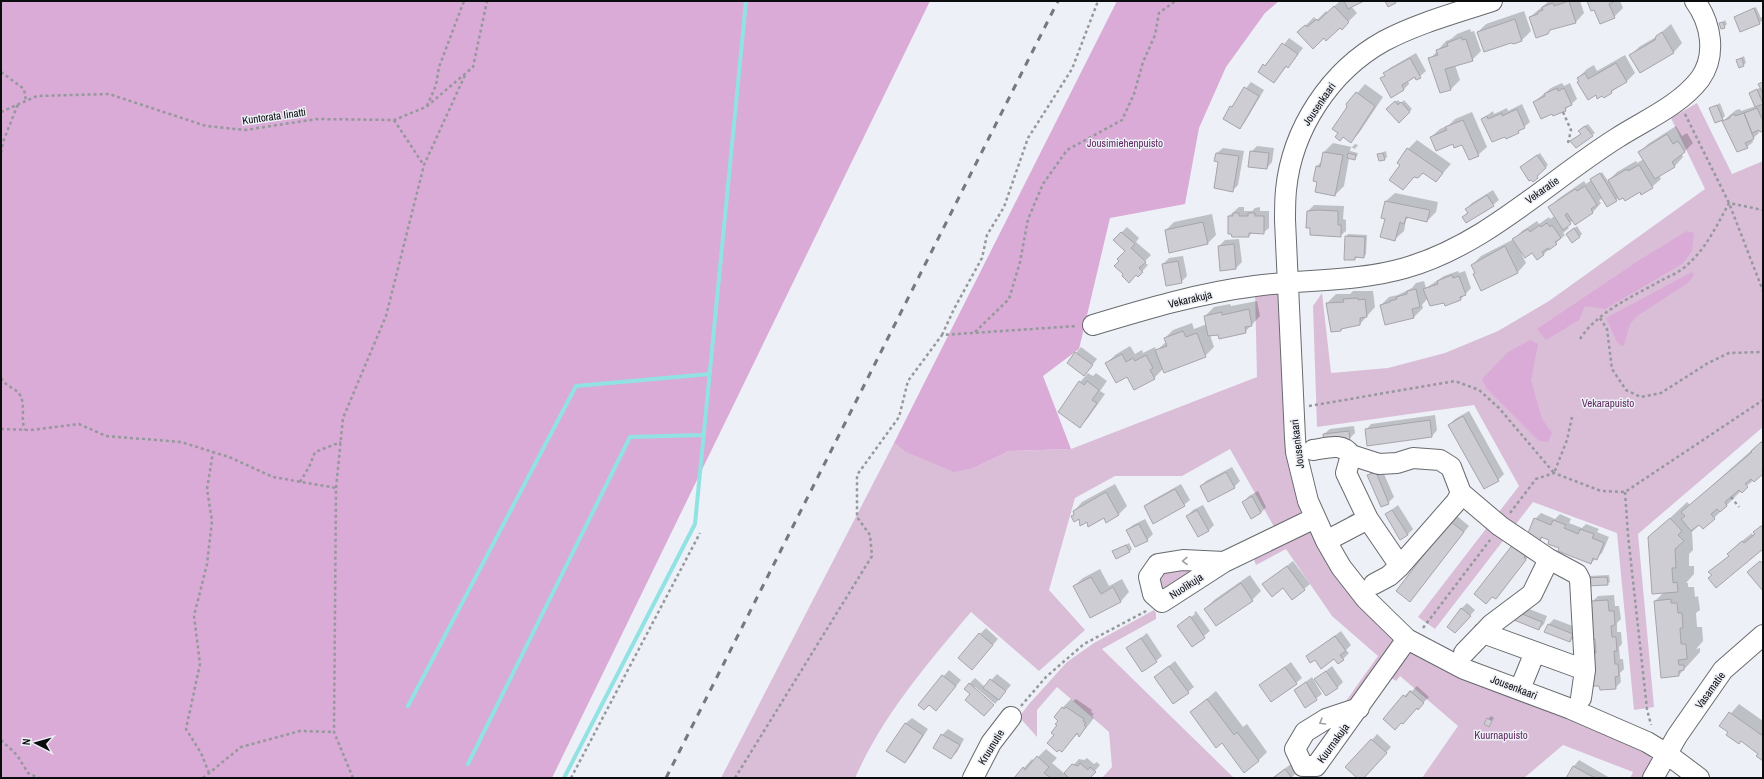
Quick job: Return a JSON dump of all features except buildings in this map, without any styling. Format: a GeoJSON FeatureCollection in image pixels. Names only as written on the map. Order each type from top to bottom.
{"type":"FeatureCollection","features":[{"type":"Feature","properties":{"kind":"street","name":"Jousenkaari"},"geometry":{"type":"LineString","coordinates":[[1492,1],[1404,32],[1384,42],[1352,64],[1325,92],[1303,128],[1292,158],[1287,184],[1285,220],[1289,282],[1295,445],[1308,501],[1326,541],[1341,567],[1366,599],[1464,669],[1520,689],[1647,742],[1667,754],[1699,778]]}},
{"type":"Feature","properties":{"kind":"street","name":"Vekaratie"},"geometry":{"type":"LineString","coordinates":[[1289,282],[1376,275],[1420,264],[1453,250],[1488,229],[1617,138],[1678,100],[1700,78],[1709,58],[1709,28],[1702,11],[1695,1]]}},
{"type":"Feature","properties":{"kind":"street","name":"Vekarakuja"},"geometry":{"type":"LineString","coordinates":[[1093,325],[1187,298],[1254,286],[1289,282]]}},
{"type":"Feature","properties":{"kind":"street"},"geometry":{"type":"LineString","coordinates":[[1313,450],[1340,447],[1348,450],[1351,455],[1379,464],[1397,463],[1413,458],[1440,460],[1451,467],[1458,481],[1461,493],[1500,526],[1549,559],[1577,574],[1580,580],[1585,670],[1582,698]]}},
{"type":"Feature","properties":{"kind":"street"},"geometry":{"type":"LineString","coordinates":[[1351,455],[1346,473],[1368,519],[1400,566]]}},
{"type":"Feature","properties":{"kind":"street"},"geometry":{"type":"LineString","coordinates":[[1374,584],[1389,576],[1400,566],[1456,502],[1461,493]]}},
{"type":"Feature","properties":{"kind":"street","name":"Nuolikuja"},"geometry":{"type":"LineString","coordinates":[[1224,562],[1183,560],[1158,564],[1149,577],[1153,594],[1162,602],[1224,562],[1315,518]]}},
{"type":"Feature","properties":{"kind":"street"},"geometry":{"type":"LineString","coordinates":[[1326,541],[1368,519]]}},
{"type":"Feature","properties":{"kind":"street"},"geometry":{"type":"LineString","coordinates":[[1464,653],[1483,633],[1532,594],[1549,559]]}},
{"type":"Feature","properties":{"kind":"street"},"geometry":{"type":"LineString","coordinates":[[1483,633],[1585,670]]}},
{"type":"Feature","properties":{"kind":"street"},"geometry":{"type":"LineString","coordinates":[[1359,708],[1415,634]]}},
{"type":"Feature","properties":{"kind":"street","name":"Vasamatie"},"geometry":{"type":"LineString","coordinates":[[1653,778],[1677,736],[1723,670],[1763,635]]}},
{"type":"Feature","properties":{"kind":"street"},"geometry":{"type":"LineString","coordinates":[[1520,689],[1535,652]]}},
{"type":"Feature","properties":{"kind":"street","name":"Kruunutie"},"geometry":{"type":"LineString","coordinates":[[973,778],[991,743],[1011,717]]}},
{"type":"Feature","properties":{"kind":"path"},"geometry":{"type":"LineString","coordinates":[[426,107],[436,85],[439,67],[464,1]]}},
{"type":"Feature","properties":{"kind":"path","name":"Kuntorata Iinatti"},"geometry":{"type":"LineString","coordinates":[[1,112],[37,96],[109,94],[206,126],[245,130],[317,119],[394,120],[426,107],[473,67],[487,1]]}},
{"type":"Feature","properties":{"kind":"path"},"geometry":{"type":"LineString","coordinates":[[735,778],[872,556],[870,535],[857,517],[858,475],[899,417],[908,381],[942,335],[954,309],[982,258],[987,235],[1004,207],[1028,138],[1072,69],[1098,1]]}},
{"type":"Feature","properties":{"kind":"path"},"geometry":{"type":"LineString","coordinates":[[975,333],[1009,299],[1020,262],[1028,219],[1044,184],[1067,150],[1122,120],[1134,94],[1143,62],[1155,35],[1159,13],[1174,2],[1178,1]]}},
{"type":"Feature","properties":{"kind":"path"},"geometry":{"type":"LineString","coordinates":[[1,72],[24,89],[26,101]]}},
{"type":"Feature","properties":{"kind":"path"},"geometry":{"type":"LineString","coordinates":[[354,778],[334,732],[336,488],[344,418],[386,316],[424,164],[466,73]]}},
{"type":"Feature","properties":{"kind":"path"},"geometry":{"type":"LineString","coordinates":[[1678,100],[1729,203],[1763,290]]}},
{"type":"Feature","properties":{"kind":"path"},"geometry":{"type":"LineString","coordinates":[[1,153],[3,142],[19,104]]}},
{"type":"Feature","properties":{"kind":"path"},"geometry":{"type":"LineString","coordinates":[[1563,112],[1571,130],[1568,143]]}},
{"type":"Feature","properties":{"kind":"path"},"geometry":{"type":"LineString","coordinates":[[394,120],[424,164]]}},
{"type":"Feature","properties":{"kind":"path"},"geometry":{"type":"LineString","coordinates":[[1729,203],[1763,210]]}},
{"type":"Feature","properties":{"kind":"path"},"geometry":{"type":"LineString","coordinates":[[1580,339],[1584,333],[1600,318],[1622,303],[1681,270],[1708,243],[1729,203]]}},
{"type":"Feature","properties":{"kind":"path"},"geometry":{"type":"LineString","coordinates":[[1600,318],[1607,329],[1612,370],[1626,390],[1641,397],[1661,393],[1708,363],[1729,353],[1763,352]]}},
{"type":"Feature","properties":{"kind":"path"},"geometry":{"type":"LineString","coordinates":[[942,335],[1093,325]]}},
{"type":"Feature","properties":{"kind":"path"},"geometry":{"type":"LineString","coordinates":[[1,378],[5,384],[20,394],[24,408],[23,426],[25,430]]}},
{"type":"Feature","properties":{"kind":"path"},"geometry":{"type":"LineString","coordinates":[[1309,406],[1456,381],[1479,390],[1499,408],[1554,473],[1601,491],[1625,492],[1763,400]]}},
{"type":"Feature","properties":{"kind":"path"},"geometry":{"type":"LineString","coordinates":[[1415,634],[1536,479],[1554,473],[1568,440],[1572,417]]}},
{"type":"Feature","properties":{"kind":"path"},"geometry":{"type":"LineString","coordinates":[[1,429],[25,430],[79,424],[106,436],[181,442],[229,457],[273,477],[336,488]]}},
{"type":"Feature","properties":{"kind":"path"},"geometry":{"type":"LineString","coordinates":[[300,482],[310,467],[315,452],[341,442]]}},
{"type":"Feature","properties":{"kind":"path"},"geometry":{"type":"LineString","coordinates":[[209,773],[201,753],[186,729],[200,664],[194,616],[207,564],[212,521],[207,489],[213,452]]}},
{"type":"Feature","properties":{"kind":"path"},"geometry":{"type":"LineString","coordinates":[[1625,492],[1628,535],[1644,685],[1651,725]]}},
{"type":"Feature","properties":{"kind":"path"},"geometry":{"type":"LineString","coordinates":[[1731,497],[1740,507]]}},
{"type":"Feature","properties":{"kind":"path"},"geometry":{"type":"LineString","coordinates":[[571,778],[700,533]]}},
{"type":"Feature","properties":{"kind":"path"},"geometry":{"type":"LineString","coordinates":[[1011,717],[1046,677],[1084,644],[1162,602]]}},
{"type":"Feature","properties":{"kind":"path"},"geometry":{"type":"LineString","coordinates":[[203,778],[241,748],[300,731],[334,732]]}},
{"type":"Feature","properties":{"kind":"path"},"geometry":{"type":"LineString","coordinates":[[1,740],[17,755],[28,773],[39,778]]}},
{"type":"Feature","properties":{"kind":"green space"},"geometry":{"type":"Polygon","coordinates":[[[1,1],[930,1],[552,778],[1,778],[1,1]]]}},
{"type":"Feature","properties":{"kind":"green space","name":"Jousimiehenpuisto"},"geometry":{"type":"Polygon","coordinates":[[[1117,1],[1279,1],[1265,13],[1226,67],[1199,128],[1185,204],[1110,218],[1079,349],[1043,376],[1071,449],[1009,451],[974,468],[954,472],[904,451],[894,443],[1117,1]]]}},
{"type":"Feature","properties":{"kind":"green space","name":"Vekarapuisto"},"geometry":{"type":"Polygon","coordinates":[[[1697,103],[1732,174],[1763,161],[1763,427],[1638,534],[1654,707],[1634,710],[1617,533],[1533,502],[1435,629],[1418,617],[1519,486],[1474,405],[1317,427],[1313,306],[1322,293],[1331,373],[1388,368],[1445,353],[1498,331],[1549,301],[1705,189],[1671,118],[1697,103]]]}},
{"type":"Feature","properties":{"kind":"green space"},"geometry":{"type":"Polygon","coordinates":[[[1687,231],[1694,233],[1692,251],[1682,264],[1605,309],[1585,306],[1579,320],[1546,340],[1537,329],[1641,259],[1687,231]]]}},
{"type":"Feature","properties":{"kind":"green space"},"geometry":{"type":"Polygon","coordinates":[[[1692,272],[1694,275],[1688,283],[1637,316],[1630,324],[1624,345],[1621,346],[1617,342],[1606,318],[1692,272]]]}},
{"type":"Feature","properties":{"kind":"green space"},"geometry":{"type":"Polygon","coordinates":[[[1255,290],[1276,292],[1279,294],[1302,510],[1298,517],[1277,532],[1230,449],[1182,476],[1115,476],[1075,498],[1049,590],[1085,630],[1039,671],[971,612],[922,671],[892,712],[866,755],[855,778],[721,778],[894,443],[904,451],[974,468],[1009,451],[1071,449],[1257,377],[1255,290]]]}},
{"type":"Feature","properties":{"kind":"green space"},"geometry":{"type":"Polygon","coordinates":[[[1530,340],[1538,344],[1531,380],[1542,419],[1552,433],[1548,442],[1539,441],[1487,389],[1482,379],[1508,352],[1530,340]]]}},
{"type":"Feature","properties":{"kind":"green space"},"geometry":{"type":"Polygon","coordinates":[[[1308,532],[1312,533],[1393,638],[1393,645],[1363,695],[1347,703],[1346,701],[1378,656],[1332,616],[1286,549],[1256,565],[1253,557],[1308,532]]]}},
{"type":"Feature","properties":{"kind":"green space"},"geometry":{"type":"Polygon","coordinates":[[[1210,566],[1168,591],[1158,590],[1158,568],[1210,566]]]}},
{"type":"Feature","properties":{"kind":"green space"},"geometry":{"type":"Polygon","coordinates":[[[1154,610],[1156,613],[1156,619],[1102,649],[1234,778],[1102,778],[1112,767],[1109,732],[1057,687],[1037,710],[1037,737],[1021,719],[1022,713],[1029,704],[1067,662],[1094,643],[1154,610]]]}},
{"type":"Feature","properties":{"kind":"green space","name":"Kuurnapuisto"},"geometry":{"type":"Polygon","coordinates":[[[1413,652],[1649,751],[1652,763],[1646,778],[1630,778],[1633,772],[1563,745],[1524,778],[1422,778],[1458,726],[1400,676],[1396,681],[1390,677],[1404,655],[1413,652]]]}},
{"type":"Feature","properties":{"kind":"waterway"},"geometry":{"type":"LineString","coordinates":[[564,778],[695,524],[746,1]]}},
{"type":"Feature","properties":{"kind":"waterway"},"geometry":{"type":"LineString","coordinates":[[408,706],[576,386],[710,374]]}},
{"type":"Feature","properties":{"kind":"waterway"},"geometry":{"type":"LineString","coordinates":[[468,764],[630,437],[704,435]]}},
{"type":"Feature","properties":{"kind":"railway"},"geometry":{"type":"LineString","coordinates":[[666,778],[1058,1]]}}]}
